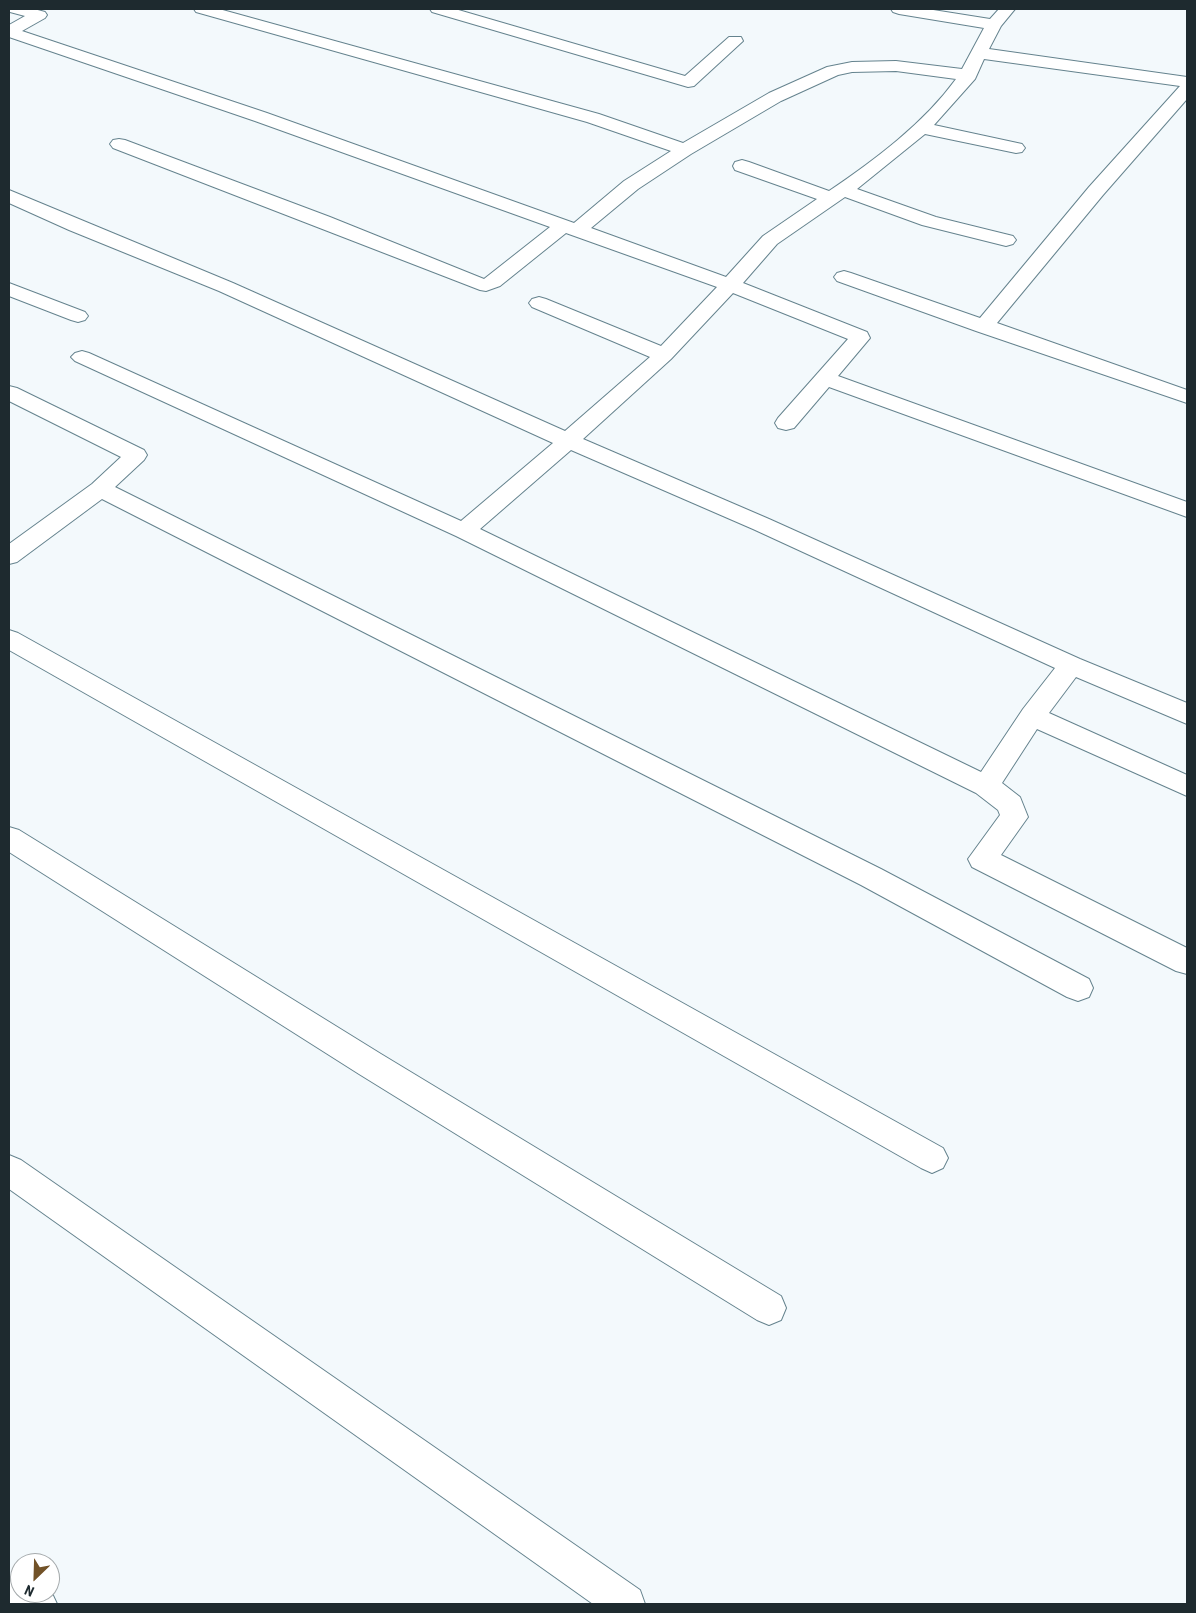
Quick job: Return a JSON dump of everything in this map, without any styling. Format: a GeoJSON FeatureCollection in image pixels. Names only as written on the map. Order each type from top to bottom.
{"type":"FeatureCollection","features":[{"type":"Feature","properties":{"kind":"street"},"geometry":{"type":"LineString","coordinates":[[16,9],[44,12]]}},
{"type":"Feature","properties":{"kind":"street"},"geometry":{"type":"LineString","coordinates":[[202,9],[594,118],[685,150]]}},
{"type":"Feature","properties":{"kind":"street"},"geometry":{"type":"LineString","coordinates":[[438,9],[688,82],[735,40]]}},
{"type":"Feature","properties":{"kind":"street"},"geometry":{"type":"LineString","coordinates":[[899,9],[994,25]]}},
{"type":"Feature","properties":{"kind":"street"},"geometry":{"type":"LineString","coordinates":[[464,531],[568,442],[664,355],[770,240],[837,194],[922,128],[969,75],[994,25],[1007,9]]}},
{"type":"Feature","properties":{"kind":"street"},"geometry":{"type":"LineString","coordinates":[[9,32],[44,12]]}},
{"type":"Feature","properties":{"kind":"street"},"geometry":{"type":"LineString","coordinates":[[9,32],[270,120],[571,227],[730,285],[860,336],[786,423]]}},
{"type":"Feature","properties":{"kind":"street"},"geometry":{"type":"LineString","coordinates":[[979,53],[1187,82]]}},
{"type":"Feature","properties":{"kind":"street"},"geometry":{"type":"LineString","coordinates":[[119,144],[486,285],[493,282],[631,184],[775,96],[833,71],[852,67],[896,66],[969,75]]}},
{"type":"Feature","properties":{"kind":"street"},"geometry":{"type":"LineString","coordinates":[[983,327],[1096,191],[1187,89]]}},
{"type":"Feature","properties":{"kind":"street"},"geometry":{"type":"LineString","coordinates":[[922,128],[1016,148]]}},
{"type":"Feature","properties":{"kind":"street"},"geometry":{"type":"LineString","coordinates":[[742,166],[929,221],[1006,240]]}},
{"type":"Feature","properties":{"kind":"street"},"geometry":{"type":"LineString","coordinates":[[9,196],[76,226],[226,287],[568,442],[761,524],[1072,665],[1187,714]]}},
{"type":"Feature","properties":{"kind":"street"},"geometry":{"type":"LineString","coordinates":[[844,277],[1187,397]]}},
{"type":"Feature","properties":{"kind":"street"},"geometry":{"type":"LineString","coordinates":[[9,289],[78,316]]}},
{"type":"Feature","properties":{"kind":"street"},"geometry":{"type":"LineString","coordinates":[[539,303],[664,355]]}},
{"type":"Feature","properties":{"kind":"street"},"geometry":{"type":"LineString","coordinates":[[82,357],[464,531],[986,786],[1010,804],[1014,817],[982,859],[1187,962]]}},
{"type":"Feature","properties":{"kind":"street"},"geometry":{"type":"LineString","coordinates":[[824,378],[1187,510]]}},
{"type":"Feature","properties":{"kind":"street"},"geometry":{"type":"LineString","coordinates":[[9,394],[136,455],[100,489],[15,543]]}},
{"type":"Feature","properties":{"kind":"street"},"geometry":{"type":"LineString","coordinates":[[100,489],[871,877],[1078,988]]}},
{"type":"Feature","properties":{"kind":"street"},"geometry":{"type":"LineString","coordinates":[[9,639],[932,1158]]}},
{"type":"Feature","properties":{"kind":"street"},"geometry":{"type":"LineString","coordinates":[[986,786],[1032,716],[1072,665]]}},
{"type":"Feature","properties":{"kind":"street"},"geometry":{"type":"LineString","coordinates":[[1032,716],[1187,786]]}},
{"type":"Feature","properties":{"kind":"street"},"geometry":{"type":"LineString","coordinates":[[9,838],[370,1064],[768,1308]]}},
{"type":"Feature","properties":{"kind":"street"},"geometry":{"type":"LineString","coordinates":[[9,1170],[626,1604]]}}]}
